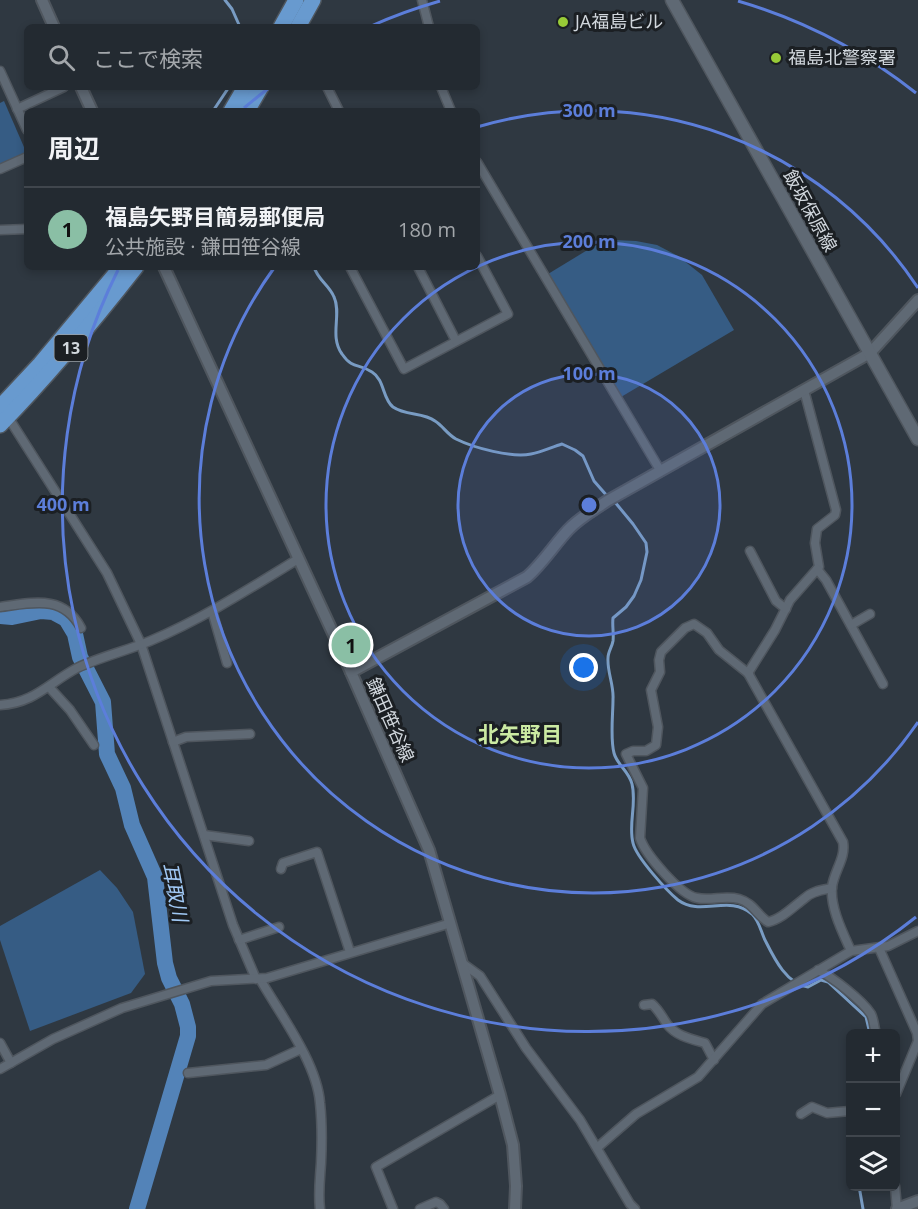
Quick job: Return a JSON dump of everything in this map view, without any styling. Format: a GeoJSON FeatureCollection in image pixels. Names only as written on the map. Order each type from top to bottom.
{"type":"FeatureCollection","features":[{"type":"Feature","properties":{"kind":"highway"},"geometry":{"type":"LineString","coordinates":[[283,24],[296,0]]}},
{"type":"Feature","properties":{"kind":"highway"},"geometry":{"type":"LineString","coordinates":[[300,24],[313,0]]}},
{"type":"Feature","properties":{"kind":"highway"},"geometry":{"type":"LineString","coordinates":[[233,108],[243,90]]}},
{"type":"Feature","properties":{"kind":"highway"},"geometry":{"type":"LineString","coordinates":[[249,108],[259,90]]}},
{"type":"Feature","properties":{"kind":"highway","name":"13"},"geometry":{"type":"LineString","coordinates":[[3,416],[40,364],[118,270]]}},
{"type":"Feature","properties":{"kind":"highway","name":"13"},"geometry":{"type":"LineString","coordinates":[[3,416],[91,325],[134,270]]}},
{"type":"Feature","properties":{"kind":"main road","name":"飯坂保原線"},"geometry":{"type":"LineString","coordinates":[[672,0],[918,439]]}},
{"type":"Feature","properties":{"kind":"street"},"geometry":{"type":"LineString","coordinates":[[42,0],[53,24]]}},
{"type":"Feature","properties":{"kind":"street"},"geometry":{"type":"LineString","coordinates":[[422,0],[428,24]]}},
{"type":"Feature","properties":{"kind":"street"},"geometry":{"type":"LineString","coordinates":[[0,71],[24,124]]}},
{"type":"Feature","properties":{"kind":"street"},"geometry":{"type":"LineString","coordinates":[[17,109],[58,90]]}},
{"type":"Feature","properties":{"kind":"street"},"geometry":{"type":"LineString","coordinates":[[82,90],[91,108]]}},
{"type":"Feature","properties":{"kind":"street"},"geometry":{"type":"LineString","coordinates":[[328,90],[338,108]]}},
{"type":"Feature","properties":{"kind":"street"},"geometry":{"type":"LineString","coordinates":[[442,90],[450,108]]}},
{"type":"Feature","properties":{"kind":"street"},"geometry":{"type":"LineString","coordinates":[[0,169],[24,158]]}},
{"type":"Feature","properties":{"kind":"street"},"geometry":{"type":"LineString","coordinates":[[480,174],[660,470]]}},
{"type":"Feature","properties":{"kind":"street"},"geometry":{"type":"LineString","coordinates":[[0,230],[24,229]]}},
{"type":"Feature","properties":{"kind":"street"},"geometry":{"type":"LineString","coordinates":[[352,270],[404,369],[508,314],[480,261]]}},
{"type":"Feature","properties":{"kind":"street","name":"鎌田笹谷線"},"geometry":{"type":"LineString","coordinates":[[165,270],[351,672],[429,850],[513,1145],[515,1209]]}},
{"type":"Feature","properties":{"kind":"street"},"geometry":{"type":"LineString","coordinates":[[420,270],[456,341]]}},
{"type":"Feature","properties":{"kind":"street"},"geometry":{"type":"LineString","coordinates":[[351,672],[526,577],[536,569],[579,519],[611,499],[870,353],[918,300]]}},
{"type":"Feature","properties":{"kind":"street"},"geometry":{"type":"LineString","coordinates":[[749,675],[797,591],[818,569],[819,561],[815,543],[817,529],[836,514],[804,390]]}},
{"type":"Feature","properties":{"kind":"street"},"geometry":{"type":"LineString","coordinates":[[3,416],[102,565],[141,644],[239,940],[258,979],[301,1048],[316,1081],[320,1102],[321,1161],[318,1196],[320,1209]]}},
{"type":"Feature","properties":{"kind":"street"},"geometry":{"type":"LineString","coordinates":[[750,551],[776,601],[786,609]]}},
{"type":"Feature","properties":{"kind":"street"},"geometry":{"type":"LineString","coordinates":[[0,705],[21,702],[79,667],[141,644],[212,611],[298,559]]}},
{"type":"Feature","properties":{"kind":"street"},"geometry":{"type":"LineString","coordinates":[[818,569],[883,684]]}},
{"type":"Feature","properties":{"kind":"street"},"geometry":{"type":"LineString","coordinates":[[0,607],[25,604],[56,605],[72,614],[81,627]]}},
{"type":"Feature","properties":{"kind":"street"},"geometry":{"type":"LineString","coordinates":[[212,611],[227,663]]}},
{"type":"Feature","properties":{"kind":"street"},"geometry":{"type":"LineString","coordinates":[[851,625],[870,615]]}},
{"type":"Feature","properties":{"kind":"street"},"geometry":{"type":"LineString","coordinates":[[832,888],[810,895],[773,921],[768,921],[755,908],[740,899],[695,898],[687,894],[643,846],[640,838],[643,788],[627,754],[646,751],[658,741],[658,727],[651,690],[660,672],[661,652],[685,628],[694,624],[707,633],[719,650],[749,675],[843,842],[844,852],[832,888],[836,912],[851,951]]}},
{"type":"Feature","properties":{"kind":"street"},"geometry":{"type":"LineString","coordinates":[[49,687],[70,710],[94,745]]}},
{"type":"Feature","properties":{"kind":"street"},"geometry":{"type":"LineString","coordinates":[[173,742],[186,737],[250,735]]}},
{"type":"Feature","properties":{"kind":"street"},"geometry":{"type":"LineString","coordinates":[[204,835],[249,841]]}},
{"type":"Feature","properties":{"kind":"street"},"geometry":{"type":"LineString","coordinates":[[280,869],[283,863],[316,852],[350,952]]}},
{"type":"Feature","properties":{"kind":"street"},"geometry":{"type":"LineString","coordinates":[[0,1070],[53,1039],[122,1008],[211,981],[267,978],[451,923]]}},
{"type":"Feature","properties":{"kind":"street"},"geometry":{"type":"LineString","coordinates":[[239,940],[279,927]]}},
{"type":"Feature","properties":{"kind":"street"},"geometry":{"type":"LineString","coordinates":[[598,1147],[636,1114],[693,1080],[714,1060],[762,1004],[851,951],[879,948],[895,943],[918,931]]}},
{"type":"Feature","properties":{"kind":"street"},"geometry":{"type":"LineString","coordinates":[[879,948],[918,1038],[915,1051],[900,1085]]}},
{"type":"Feature","properties":{"kind":"street"},"geometry":{"type":"LineString","coordinates":[[462,963],[480,976],[526,1048],[598,1147],[635,1209]]}},
{"type":"Feature","properties":{"kind":"street"},"geometry":{"type":"LineString","coordinates":[[818,970],[831,977],[866,1009],[871,1016],[875,1029]]}},
{"type":"Feature","properties":{"kind":"street"},"geometry":{"type":"LineString","coordinates":[[644,1005],[652,1004],[658,1009],[677,1034],[705,1043],[714,1060]]}},
{"type":"Feature","properties":{"kind":"street"},"geometry":{"type":"LineString","coordinates":[[0,1043],[10,1063]]}},
{"type":"Feature","properties":{"kind":"street"},"geometry":{"type":"LineString","coordinates":[[188,1073],[266,1065],[301,1048]]}},
{"type":"Feature","properties":{"kind":"street"},"geometry":{"type":"LineString","coordinates":[[393,1209],[376,1167],[500,1095]]}},
{"type":"Feature","properties":{"kind":"street"},"geometry":{"type":"LineString","coordinates":[[801,1114],[812,1107],[827,1113],[846,1111]]}},
{"type":"Feature","properties":{"kind":"street"},"geometry":{"type":"LineString","coordinates":[[895,1191],[897,1209],[918,1201]]}},
{"type":"Feature","properties":{"kind":"street"},"geometry":{"type":"LineString","coordinates":[[420,1209],[436,1202],[444,1209]]}},
{"type":"Feature","properties":{"kind":"shaded area"},"geometry":{"type":"Polygon","coordinates":[[[4,101],[24,147],[24,155],[0,166],[0,103],[4,101]]]}},
{"type":"Feature","properties":{"kind":"shaded area"},"geometry":{"type":"Polygon","coordinates":[[[614,240],[657,245],[678,256],[702,275],[734,330],[621,397],[548,274],[594,246],[614,240]]]}},
{"type":"Feature","properties":{"kind":"shaded area"},"geometry":{"type":"Polygon","coordinates":[[[100,870],[117,888],[133,912],[145,974],[131,993],[30,1031],[0,940],[0,926],[100,870]]]}},
{"type":"Feature","properties":{"kind":"waterway"},"geometry":{"type":"LineString","coordinates":[[225,0],[239,24]]}},
{"type":"Feature","properties":{"kind":"waterway"},"geometry":{"type":"LineString","coordinates":[[215,108],[227,90]]}},
{"type":"Feature","properties":{"kind":"waterway"},"geometry":{"type":"LineString","coordinates":[[316,270],[334,297],[337,311],[336,340],[338,347],[350,362],[376,375],[393,407],[403,412],[430,418],[456,439],[493,451],[523,455],[562,444],[583,456],[594,481],[608,497]]}},
{"type":"Feature","properties":{"kind":"waterway"},"geometry":{"type":"LineString","coordinates":[[614,501],[646,543],[647,552],[641,580],[634,596],[626,607],[613,618],[613,641],[608,658],[613,694],[613,747],[618,761],[632,784],[634,799],[631,829],[635,849],[652,873],[678,900],[696,907],[734,906],[743,908],[752,914],[773,956],[788,976],[808,987],[821,980],[828,982],[866,1017],[869,1029]]}},
{"type":"Feature","properties":{"kind":"waterway","name":"耳取川"},"geometry":{"type":"LineString","coordinates":[[0,616],[12,617],[41,611],[53,612],[66,619],[75,634],[80,657],[103,702],[107,754],[123,788],[132,825],[155,877],[165,963],[169,978],[182,1004],[188,1036],[137,1209]]}},
{"type":"Feature","properties":{"kind":"waterway"},"geometry":{"type":"LineString","coordinates":[[860,1191],[863,1209]]}},
{"type":"Feature","properties":{"kind":"place","name":"JA福島ビル"},"geometry":{"type":"Point","coordinates":[563,22]}},
{"type":"Feature","properties":{"kind":"place","name":"福島北警察署"},"geometry":{"type":"Point","coordinates":[776,58]}},
{"type":"Feature","properties":{"kind":"place","name":"福島矢野目簡易郵便局"},"geometry":{"type":"Point","coordinates":[351,645]}},
{"type":"Feature","properties":{"kind":"district","name":"北矢野目"},"geometry":{"type":"Point","coordinates":[520,735]}}]}
